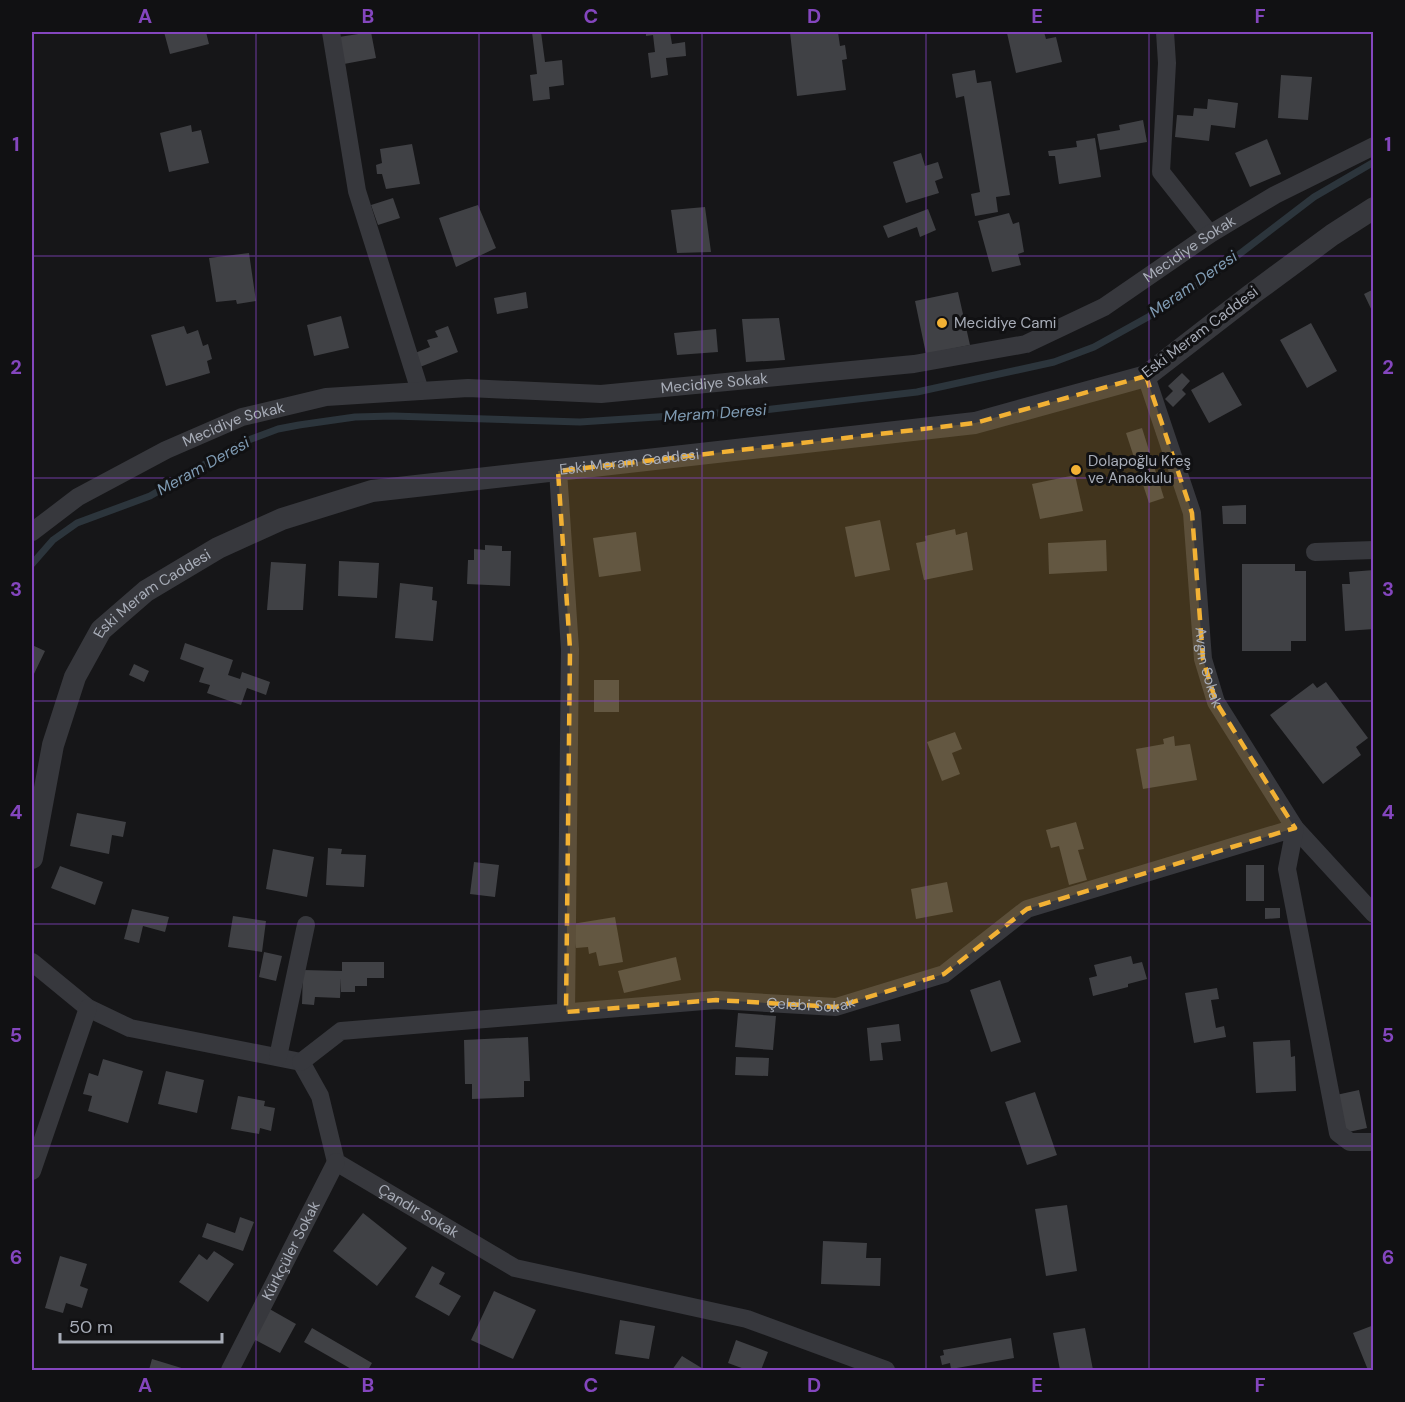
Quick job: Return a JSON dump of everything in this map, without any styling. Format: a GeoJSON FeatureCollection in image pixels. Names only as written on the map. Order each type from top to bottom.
{"type":"FeatureCollection","features":[{"type":"Feature","properties":{"kind":"street"},"geometry":{"type":"LineString","coordinates":[[332,32],[357,191],[420,391]]}},
{"type":"Feature","properties":{"kind":"street"},"geometry":{"type":"LineString","coordinates":[[1165,32],[1167,63],[1161,172],[1210,234]]}},
{"type":"Feature","properties":{"kind":"street","name":"Mecidiye Sokak"},"geometry":{"type":"LineString","coordinates":[[32,532],[78,497],[166,450],[242,417],[326,397],[468,388],[601,394],[914,364],[1026,344],[1104,308],[1210,234],[1275,195],[1374,146]]}},
{"type":"Feature","properties":{"kind":"street","name":"Eski Meram Caddesi"},"geometry":{"type":"LineString","coordinates":[[32,858],[53,745],[75,677],[101,630],[146,591],[218,548],[282,519],[372,491],[975,423],[1146,376],[1332,235],[1374,208]]}},
{"type":"Feature","properties":{"kind":"street","name":"Avgın Sokak"},"geometry":{"type":"LineString","coordinates":[[1146,376],[1192,513],[1203,659],[1216,702],[1295,828],[1374,914]]}},
{"type":"Feature","properties":{"kind":"street"},"geometry":{"type":"LineString","coordinates":[[558,471],[570,649],[566,1012]]}},
{"type":"Feature","properties":{"kind":"street"},"geometry":{"type":"LineString","coordinates":[[1315,552],[1374,550]]}},
{"type":"Feature","properties":{"kind":"street"},"geometry":{"type":"LineString","coordinates":[[1295,828],[1287,869],[1338,1133],[1350,1142],[1374,1143]]}},
{"type":"Feature","properties":{"kind":"street","name":"Çelebi Sokak"},"geometry":{"type":"LineString","coordinates":[[301,1062],[341,1031],[716,1000],[836,1007],[944,974],[1027,909],[1295,828]]}},
{"type":"Feature","properties":{"kind":"street"},"geometry":{"type":"LineString","coordinates":[[278,1057],[306,925]]}},
{"type":"Feature","properties":{"kind":"street"},"geometry":{"type":"LineString","coordinates":[[32,962],[88,1008],[129,1028],[301,1062],[320,1096],[336,1162]]}},
{"type":"Feature","properties":{"kind":"street"},"geometry":{"type":"LineString","coordinates":[[32,1171],[88,1008]]}},
{"type":"Feature","properties":{"kind":"street","name":"Çandır Sokak"},"geometry":{"type":"LineString","coordinates":[[336,1162],[515,1268],[747,1319],[853,1365],[886,1371]]}},
{"type":"Feature","properties":{"kind":"street","name":"Kürkçüler Sokak"},"geometry":{"type":"LineString","coordinates":[[230,1371],[336,1162]]}},
{"type":"Feature","properties":{"kind":"highlighted area"},"geometry":{"type":"Polygon","coordinates":[[[1146,376],[1192,513],[1203,659],[1216,702],[1295,828],[1027,909],[944,974],[836,1007],[716,1000],[566,1012],[570,649],[558,471],[975,423],[1146,376]]]}},
{"type":"Feature","properties":{"kind":"building"},"geometry":{"type":"Polygon","coordinates":[[[164,32],[206,32],[209,44],[170,54],[164,32]]]}},
{"type":"Feature","properties":{"kind":"building"},"geometry":{"type":"Polygon","coordinates":[[[371,32],[376,58],[344,64],[339,37],[371,32]]]}},
{"type":"Feature","properties":{"kind":"building"},"geometry":{"type":"Polygon","coordinates":[[[532,32],[541,32],[545,62],[562,60],[564,85],[549,87],[550,99],[533,101],[530,75],[537,74],[532,32]]]}},
{"type":"Feature","properties":{"kind":"building"},"geometry":{"type":"Polygon","coordinates":[[[646,32],[670,32],[672,44],[685,42],[686,56],[666,58],[668,75],[651,78],[648,53],[655,52],[653,35],[646,36],[646,32]]]}},
{"type":"Feature","properties":{"kind":"building"},"geometry":{"type":"Polygon","coordinates":[[[790,32],[838,32],[840,46],[845,45],[847,59],[842,60],[846,90],[797,96],[790,32]]]}},
{"type":"Feature","properties":{"kind":"building"},"geometry":{"type":"Polygon","coordinates":[[[1044,32],[1046,39],[1056,37],[1062,62],[1016,73],[1007,33],[1044,32]]]}},
{"type":"Feature","properties":{"kind":"building"},"geometry":{"type":"Polygon","coordinates":[[[975,70],[977,83],[991,81],[1010,195],[996,197],[998,212],[975,216],[971,194],[980,192],[964,96],[956,98],[952,74],[975,70]]]}},
{"type":"Feature","properties":{"kind":"building"},"geometry":{"type":"Polygon","coordinates":[[[1281,75],[1312,77],[1308,120],[1278,118],[1281,75]]]}},
{"type":"Feature","properties":{"kind":"building"},"geometry":{"type":"Polygon","coordinates":[[[1208,99],[1238,103],[1235,128],[1211,125],[1209,141],[1175,137],[1177,115],[1193,116],[1194,108],[1207,109],[1208,99]]]}},
{"type":"Feature","properties":{"kind":"building"},"geometry":{"type":"Polygon","coordinates":[[[1143,120],[1147,142],[1100,150],[1097,134],[1120,130],[1119,125],[1143,120]]]}},
{"type":"Feature","properties":{"kind":"building"},"geometry":{"type":"Polygon","coordinates":[[[191,125],[192,132],[201,130],[209,163],[169,172],[160,133],[191,125]]]}},
{"type":"Feature","properties":{"kind":"building"},"geometry":{"type":"Polygon","coordinates":[[[1095,138],[1101,177],[1059,184],[1055,156],[1049,156],[1048,151],[1077,147],[1076,141],[1095,138]]]}},
{"type":"Feature","properties":{"kind":"building"},"geometry":{"type":"Polygon","coordinates":[[[1267,139],[1281,174],[1250,187],[1235,153],[1267,139]]]}},
{"type":"Feature","properties":{"kind":"building"},"geometry":{"type":"Polygon","coordinates":[[[412,144],[420,184],[386,189],[382,174],[377,174],[376,165],[382,163],[380,149],[412,144]]]}},
{"type":"Feature","properties":{"kind":"building"},"geometry":{"type":"Polygon","coordinates":[[[921,153],[925,166],[938,162],[943,178],[935,181],[939,193],[906,203],[893,162],[921,153]]]}},
{"type":"Feature","properties":{"kind":"building"},"geometry":{"type":"Polygon","coordinates":[[[393,198],[400,218],[378,225],[371,205],[393,198]]]}},
{"type":"Feature","properties":{"kind":"building"},"geometry":{"type":"Polygon","coordinates":[[[478,205],[496,248],[456,267],[439,218],[478,205]]]}},
{"type":"Feature","properties":{"kind":"building"},"geometry":{"type":"Polygon","coordinates":[[[705,207],[711,252],[677,253],[671,210],[705,207]]]}},
{"type":"Feature","properties":{"kind":"building"},"geometry":{"type":"Polygon","coordinates":[[[928,209],[936,230],[920,237],[917,227],[888,238],[883,226],[928,209]]]}},
{"type":"Feature","properties":{"kind":"building"},"geometry":{"type":"Polygon","coordinates":[[[1009,213],[1013,224],[1019,222],[1024,252],[1018,254],[1021,265],[992,272],[978,221],[1009,213]]]}},
{"type":"Feature","properties":{"kind":"building"},"geometry":{"type":"Polygon","coordinates":[[[249,253],[256,301],[237,304],[236,300],[216,302],[209,258],[249,253]]]}},
{"type":"Feature","properties":{"kind":"building"},"geometry":{"type":"Polygon","coordinates":[[[1374,289],[1374,320],[1364,294],[1374,289]]]}},
{"type":"Feature","properties":{"kind":"building"},"geometry":{"type":"Polygon","coordinates":[[[526,292],[528,308],[497,314],[494,298],[526,292]]]}},
{"type":"Feature","properties":{"kind":"building","name":"Mecidiye Cami"},"geometry":{"type":"Polygon","coordinates":[[[958,292],[970,345],[926,354],[915,301],[958,292]]]}},
{"type":"Feature","properties":{"kind":"building"},"geometry":{"type":"Polygon","coordinates":[[[341,316],[349,348],[314,356],[307,325],[341,316]]]}},
{"type":"Feature","properties":{"kind":"building"},"geometry":{"type":"Polygon","coordinates":[[[779,318],[785,360],[746,362],[742,319],[779,318]]]}},
{"type":"Feature","properties":{"kind":"building"},"geometry":{"type":"Polygon","coordinates":[[[1311,323],[1337,371],[1307,388],[1280,340],[1311,323]]]}},
{"type":"Feature","properties":{"kind":"building"},"geometry":{"type":"Polygon","coordinates":[[[184,326],[187,334],[198,330],[203,346],[208,344],[212,359],[207,361],[210,373],[166,386],[151,335],[184,326]]]}},
{"type":"Feature","properties":{"kind":"building"},"geometry":{"type":"Polygon","coordinates":[[[448,326],[458,352],[420,367],[415,353],[430,347],[427,340],[438,337],[435,331],[448,326]]]}},
{"type":"Feature","properties":{"kind":"building"},"geometry":{"type":"Polygon","coordinates":[[[716,329],[718,352],[677,355],[674,333],[716,329]]]}},
{"type":"Feature","properties":{"kind":"building"},"geometry":{"type":"Polygon","coordinates":[[[1223,372],[1242,405],[1209,423],[1191,390],[1223,372]]]}},
{"type":"Feature","properties":{"kind":"building"},"geometry":{"type":"Polygon","coordinates":[[[1182,373],[1190,381],[1182,390],[1186,394],[1173,407],[1165,399],[1173,391],[1168,386],[1182,373]]]}},
{"type":"Feature","properties":{"kind":"building"},"geometry":{"type":"Polygon","coordinates":[[[1142,428],[1164,498],[1149,503],[1126,433],[1142,428]]]}},
{"type":"Feature","properties":{"kind":"building"},"geometry":{"type":"Polygon","coordinates":[[[1075,475],[1083,511],[1040,519],[1032,484],[1075,475]]]}},
{"type":"Feature","properties":{"kind":"building"},"geometry":{"type":"Polygon","coordinates":[[[1246,505],[1246,524],[1223,524],[1222,506],[1246,505]]]}},
{"type":"Feature","properties":{"kind":"building"},"geometry":{"type":"Polygon","coordinates":[[[880,520],[890,570],[855,577],[845,527],[880,520]]]}},
{"type":"Feature","properties":{"kind":"building"},"geometry":{"type":"Polygon","coordinates":[[[955,529],[956,535],[967,532],[973,570],[924,580],[916,543],[926,541],[925,536],[955,529]]]}},
{"type":"Feature","properties":{"kind":"building"},"geometry":{"type":"Polygon","coordinates":[[[636,532],[641,571],[599,577],[593,538],[636,532]]]}},
{"type":"Feature","properties":{"kind":"building"},"geometry":{"type":"Polygon","coordinates":[[[1106,540],[1107,571],[1049,574],[1048,543],[1106,540]]]}},
{"type":"Feature","properties":{"kind":"building"},"geometry":{"type":"Polygon","coordinates":[[[485,545],[502,546],[502,551],[511,551],[510,586],[467,584],[468,560],[474,560],[474,549],[485,550],[485,545]]]}},
{"type":"Feature","properties":{"kind":"building"},"geometry":{"type":"Polygon","coordinates":[[[339,561],[379,563],[377,598],[338,596],[339,561]]]}},
{"type":"Feature","properties":{"kind":"building"},"geometry":{"type":"Polygon","coordinates":[[[271,562],[306,564],[303,610],[267,610],[271,562]]]}},
{"type":"Feature","properties":{"kind":"building"},"geometry":{"type":"Polygon","coordinates":[[[1242,564],[1295,564],[1295,571],[1306,571],[1306,641],[1291,641],[1291,651],[1242,651],[1242,564]]]}},
{"type":"Feature","properties":{"kind":"building"},"geometry":{"type":"Polygon","coordinates":[[[1374,570],[1374,629],[1345,631],[1342,584],[1350,584],[1349,572],[1374,570]]]}},
{"type":"Feature","properties":{"kind":"building"},"geometry":{"type":"Polygon","coordinates":[[[400,583],[433,587],[432,600],[437,601],[433,641],[395,638],[400,583]]]}},
{"type":"Feature","properties":{"kind":"building"},"geometry":{"type":"Polygon","coordinates":[[[185,643],[233,660],[228,675],[240,679],[242,672],[270,682],[266,695],[247,688],[241,705],[207,693],[210,685],[199,682],[204,668],[180,659],[185,643]]]}},
{"type":"Feature","properties":{"kind":"building"},"geometry":{"type":"Polygon","coordinates":[[[32,645],[45,651],[32,678],[32,645]]]}},
{"type":"Feature","properties":{"kind":"building"},"geometry":{"type":"Polygon","coordinates":[[[134,664],[149,671],[144,682],[129,675],[134,664]]]}},
{"type":"Feature","properties":{"kind":"building"},"geometry":{"type":"Polygon","coordinates":[[[594,680],[619,680],[619,712],[594,712],[594,680]]]}},
{"type":"Feature","properties":{"kind":"building"},"geometry":{"type":"Polygon","coordinates":[[[1326,682],[1368,738],[1356,747],[1361,755],[1323,784],[1270,715],[1313,683],[1317,688],[1326,682]]]}},
{"type":"Feature","properties":{"kind":"building"},"geometry":{"type":"Polygon","coordinates":[[[955,732],[962,749],[952,753],[960,774],[942,781],[927,742],[955,732]]]}},
{"type":"Feature","properties":{"kind":"building"},"geometry":{"type":"Polygon","coordinates":[[[1174,736],[1175,746],[1190,744],[1197,780],[1143,789],[1136,749],[1164,744],[1163,739],[1174,736]]]}},
{"type":"Feature","properties":{"kind":"building"},"geometry":{"type":"Polygon","coordinates":[[[77,813],[126,822],[123,837],[112,835],[109,854],[70,846],[77,813]]]}},
{"type":"Feature","properties":{"kind":"building"},"geometry":{"type":"Polygon","coordinates":[[[1076,822],[1084,849],[1078,850],[1087,880],[1069,885],[1059,846],[1051,848],[1046,830],[1076,822]]]}},
{"type":"Feature","properties":{"kind":"building"},"geometry":{"type":"Polygon","coordinates":[[[328,848],[342,849],[341,854],[366,855],[364,887],[326,885],[328,848]]]}},
{"type":"Feature","properties":{"kind":"building"},"geometry":{"type":"Polygon","coordinates":[[[273,849],[314,857],[307,897],[266,889],[273,849]]]}},
{"type":"Feature","properties":{"kind":"building"},"geometry":{"type":"Polygon","coordinates":[[[474,862],[499,865],[495,897],[470,894],[474,862]]]}},
{"type":"Feature","properties":{"kind":"building"},"geometry":{"type":"Polygon","coordinates":[[[1246,865],[1264,865],[1264,901],[1246,901],[1246,865]]]}},
{"type":"Feature","properties":{"kind":"building"},"geometry":{"type":"Polygon","coordinates":[[[60,866],[103,882],[95,905],[51,888],[60,866]]]}},
{"type":"Feature","properties":{"kind":"building"},"geometry":{"type":"Polygon","coordinates":[[[947,882],[953,912],[916,919],[911,889],[947,882]]]}},
{"type":"Feature","properties":{"kind":"building"},"geometry":{"type":"Polygon","coordinates":[[[1265,908],[1280,908],[1280,918],[1265,919],[1265,908]]]}},
{"type":"Feature","properties":{"kind":"building"},"geometry":{"type":"Polygon","coordinates":[[[132,909],[169,917],[165,932],[143,926],[139,943],[124,939],[132,909]]]}},
{"type":"Feature","properties":{"kind":"building"},"geometry":{"type":"Polygon","coordinates":[[[233,916],[266,921],[262,952],[228,947],[233,916]]]}},
{"type":"Feature","properties":{"kind":"building"},"geometry":{"type":"Polygon","coordinates":[[[615,917],[623,962],[599,966],[596,952],[589,954],[588,947],[576,948],[572,924],[615,917]]]}},
{"type":"Feature","properties":{"kind":"building"},"geometry":{"type":"Polygon","coordinates":[[[264,952],[282,956],[276,981],[259,977],[264,952]]]}},
{"type":"Feature","properties":{"kind":"building"},"geometry":{"type":"Polygon","coordinates":[[[1131,956],[1133,964],[1142,962],[1147,979],[1128,984],[1128,987],[1093,996],[1089,978],[1097,976],[1094,965],[1131,956]]]}},
{"type":"Feature","properties":{"kind":"building"},"geometry":{"type":"Polygon","coordinates":[[[676,957],[681,980],[624,993],[618,971],[676,957]]]}},
{"type":"Feature","properties":{"kind":"building"},"geometry":{"type":"Polygon","coordinates":[[[342,962],[384,962],[384,978],[367,978],[367,986],[355,986],[355,992],[341,992],[341,978],[340,998],[315,997],[314,1005],[302,1004],[303,970],[342,971],[342,962]]]}},
{"type":"Feature","properties":{"kind":"building"},"geometry":{"type":"Polygon","coordinates":[[[1000,980],[1021,1042],[991,1052],[970,990],[1000,980]]]}},
{"type":"Feature","properties":{"kind":"building"},"geometry":{"type":"Polygon","coordinates":[[[1217,988],[1219,999],[1211,1000],[1216,1028],[1224,1026],[1226,1037],[1194,1043],[1185,993],[1217,988]]]}},
{"type":"Feature","properties":{"kind":"building"},"geometry":{"type":"Polygon","coordinates":[[[738,1013],[776,1016],[773,1050],[735,1047],[738,1013]]]}},
{"type":"Feature","properties":{"kind":"building"},"geometry":{"type":"Polygon","coordinates":[[[899,1024],[901,1041],[881,1043],[883,1060],[870,1061],[867,1028],[899,1024]]]}},
{"type":"Feature","properties":{"kind":"building"},"geometry":{"type":"Polygon","coordinates":[[[528,1037],[530,1081],[524,1081],[524,1097],[472,1099],[472,1084],[465,1084],[464,1040],[528,1037]]]}},
{"type":"Feature","properties":{"kind":"building"},"geometry":{"type":"Polygon","coordinates":[[[1290,1040],[1291,1057],[1295,1056],[1296,1091],[1256,1093],[1253,1042],[1290,1040]]]}},
{"type":"Feature","properties":{"kind":"building"},"geometry":{"type":"Polygon","coordinates":[[[736,1057],[769,1058],[768,1076],[735,1075],[736,1057]]]}},
{"type":"Feature","properties":{"kind":"building"},"geometry":{"type":"Polygon","coordinates":[[[103,1059],[143,1071],[128,1123],[88,1111],[92,1096],[83,1094],[89,1073],[98,1076],[103,1059]]]}},
{"type":"Feature","properties":{"kind":"building"},"geometry":{"type":"Polygon","coordinates":[[[166,1071],[204,1080],[197,1113],[158,1104],[166,1071]]]}},
{"type":"Feature","properties":{"kind":"building"},"geometry":{"type":"Polygon","coordinates":[[[1359,1090],[1367,1128],[1344,1133],[1336,1095],[1359,1090]]]}},
{"type":"Feature","properties":{"kind":"building"},"geometry":{"type":"Polygon","coordinates":[[[1035,1092],[1057,1155],[1027,1165],[1005,1102],[1035,1092]]]}},
{"type":"Feature","properties":{"kind":"building"},"geometry":{"type":"Polygon","coordinates":[[[238,1096],[265,1101],[264,1106],[275,1108],[271,1131],[260,1128],[259,1134],[231,1129],[238,1096]]]}},
{"type":"Feature","properties":{"kind":"building"},"geometry":{"type":"Polygon","coordinates":[[[1067,1205],[1077,1271],[1046,1276],[1035,1209],[1067,1205]]]}},
{"type":"Feature","properties":{"kind":"building"},"geometry":{"type":"Polygon","coordinates":[[[363,1213],[407,1248],[377,1286],[333,1251],[363,1213]]]}},
{"type":"Feature","properties":{"kind":"building"},"geometry":{"type":"Polygon","coordinates":[[[240,1217],[254,1222],[243,1251],[202,1237],[207,1223],[235,1233],[240,1217]]]}},
{"type":"Feature","properties":{"kind":"building"},"geometry":{"type":"Polygon","coordinates":[[[823,1241],[867,1243],[866,1258],[881,1258],[880,1286],[821,1284],[823,1241]]]}},
{"type":"Feature","properties":{"kind":"building"},"geometry":{"type":"Polygon","coordinates":[[[214,1251],[234,1264],[208,1302],[179,1282],[199,1254],[207,1260],[214,1251]]]}},
{"type":"Feature","properties":{"kind":"building"},"geometry":{"type":"Polygon","coordinates":[[[60,1256],[87,1264],[80,1286],[88,1289],[82,1308],[66,1303],[63,1313],[45,1308],[60,1256]]]}},
{"type":"Feature","properties":{"kind":"building"},"geometry":{"type":"Polygon","coordinates":[[[432,1266],[445,1273],[439,1284],[461,1296],[449,1316],[415,1297],[432,1266]]]}},
{"type":"Feature","properties":{"kind":"building"},"geometry":{"type":"Polygon","coordinates":[[[494,1291],[536,1310],[513,1359],[471,1340],[494,1291]]]}},
{"type":"Feature","properties":{"kind":"building"},"geometry":{"type":"Polygon","coordinates":[[[266,1307],[296,1324],[280,1353],[250,1337],[266,1307]]]}},
{"type":"Feature","properties":{"kind":"building"},"geometry":{"type":"Polygon","coordinates":[[[620,1320],[655,1326],[649,1359],[615,1354],[620,1320]]]}},
{"type":"Feature","properties":{"kind":"building"},"geometry":{"type":"Polygon","coordinates":[[[1374,1325],[1374,1370],[1368,1370],[1353,1333],[1374,1325]]]}},
{"type":"Feature","properties":{"kind":"building"},"geometry":{"type":"Polygon","coordinates":[[[312,1328],[372,1363],[368,1370],[353,1370],[304,1342],[312,1328]]]}},
{"type":"Feature","properties":{"kind":"building"},"geometry":{"type":"Polygon","coordinates":[[[1085,1328],[1093,1370],[1060,1370],[1053,1333],[1085,1328]]]}},
{"type":"Feature","properties":{"kind":"building"},"geometry":{"type":"Polygon","coordinates":[[[1011,1338],[1014,1358],[951,1369],[950,1363],[942,1365],[940,1356],[944,1355],[943,1350],[1011,1338]]]}},
{"type":"Feature","properties":{"kind":"building"},"geometry":{"type":"Polygon","coordinates":[[[736,1340],[768,1352],[761,1370],[747,1370],[728,1363],[736,1340]]]}},
{"type":"Feature","properties":{"kind":"building"},"geometry":{"type":"Polygon","coordinates":[[[682,1356],[705,1370],[672,1370],[682,1356]]]}},
{"type":"Feature","properties":{"kind":"building"},"geometry":{"type":"Polygon","coordinates":[[[152,1359],[188,1370],[149,1370],[152,1359]]]}},
{"type":"Feature","properties":{"kind":"waterway","name":"Meram Deresi"},"geometry":{"type":"LineString","coordinates":[[32,564],[53,540],[77,523],[150,496],[243,442],[278,429],[355,417],[393,416],[580,422],[764,410],[917,392],[1054,362],[1094,347],[1157,312],[1216,272],[1314,197],[1374,162]]}},
{"type":"Feature","properties":{"kind":"place","name":"Mecidiye Cami"},"geometry":{"type":"Point","coordinates":[942,323]}},
{"type":"Feature","properties":{"kind":"place","name":"Dolapoğlu Kreş ve Anaokulu"},"geometry":{"type":"Point","coordinates":[1076,470]}}]}
